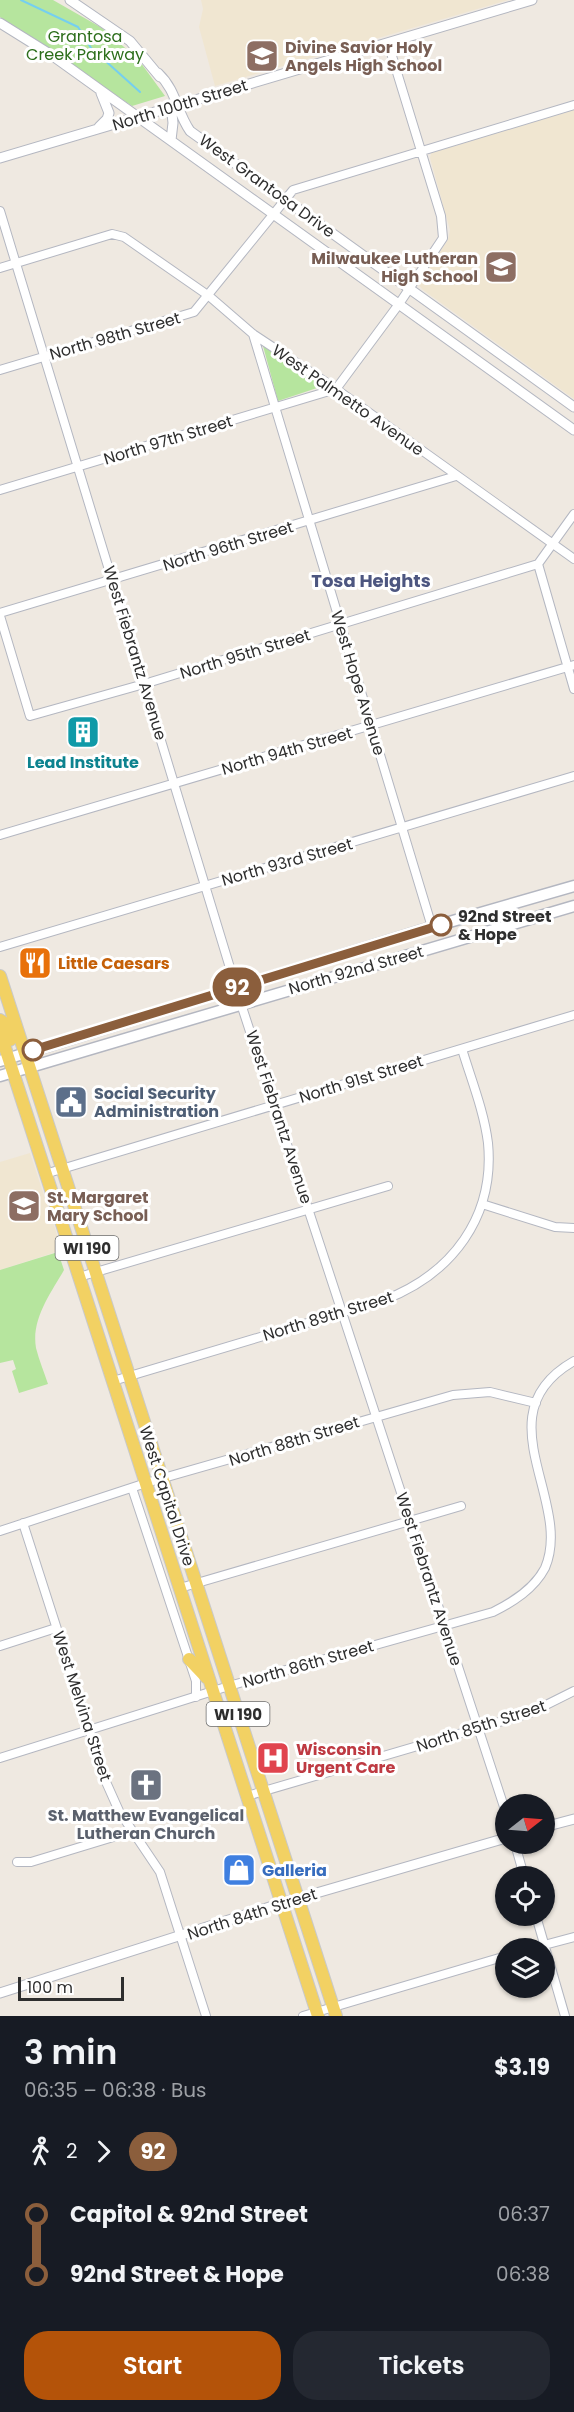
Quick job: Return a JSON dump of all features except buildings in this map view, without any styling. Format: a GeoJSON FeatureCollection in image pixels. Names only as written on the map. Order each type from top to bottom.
{"type":"FeatureCollection","features":[{"type":"Feature","properties":{"kind":"main road","name":"North 92nd Street"},"geometry":{"type":"LineString","coordinates":[[12,1057],[432,927],[574,886]]}},
{"type":"Feature","properties":{"kind":"main road","name":"North 92nd Street"},"geometry":{"type":"LineString","coordinates":[[15,1071],[574,906]]}},
{"type":"Feature","properties":{"kind":"main road","name":"West Capitol Drive"},"geometry":{"type":"LineString","coordinates":[[0,976],[15,1071],[45,1174],[317,2014]]}},
{"type":"Feature","properties":{"kind":"main road"},"geometry":{"type":"LineString","coordinates":[[0,1020],[3,1022],[12,1057]]}},
{"type":"Feature","properties":{"kind":"main road","name":"West Capitol Drive"},"geometry":{"type":"LineString","coordinates":[[0,1032],[12,1057]]}},
{"type":"Feature","properties":{"kind":"main road","name":"West Capitol Drive"},"geometry":{"type":"LineString","coordinates":[[15,1071],[48,1131],[335,2012]]}},
{"type":"Feature","properties":{"kind":"main road"},"geometry":{"type":"LineString","coordinates":[[189,1659],[212,1686]]}},
{"type":"Feature","properties":{"kind":"main road"},"geometry":{"type":"LineString","coordinates":[[265,1851],[273,1857],[291,1895],[298,1898]]}},
{"type":"Feature","properties":{"kind":"main road"},"geometry":{"type":"LineString","coordinates":[[282,1903],[289,1906],[307,1944],[314,1947]]}},
{"type":"Feature","properties":{"kind":"street","name":"West Grantosa Drive"},"geometry":{"type":"LineString","coordinates":[[70,0],[130,41],[158,73],[174,106],[190,131],[574,407]]}},
{"type":"Feature","properties":{"kind":"street","name":"North 100th Street"},"geometry":{"type":"LineString","coordinates":[[0,158],[532,0]]}},
{"type":"Feature","properties":{"kind":"street","name":"West Grantosa Drive"},"geometry":{"type":"LineString","coordinates":[[0,23],[53,56],[574,430]]}},
{"type":"Feature","properties":{"kind":"street"},"geometry":{"type":"LineString","coordinates":[[336,389],[444,238],[421,150],[388,43]]}},
{"type":"Feature","properties":{"kind":"street"},"geometry":{"type":"LineString","coordinates":[[95,130],[104,124],[110,113],[97,88]]}},
{"type":"Feature","properties":{"kind":"street","name":"North 98th Street"},"geometry":{"type":"LineString","coordinates":[[0,370],[194,312],[293,190],[574,105]]}},
{"type":"Feature","properties":{"kind":"street","name":"West Grantosa Drive"},"geometry":{"type":"LineString","coordinates":[[171,140],[174,106]]}},
{"type":"Feature","properties":{"kind":"street","name":"West Fiebrantz Avenue"},"geometry":{"type":"LineString","coordinates":[[0,211],[242,1004],[500,1794]]}},
{"type":"Feature","properties":{"kind":"street","name":"West Palmetto Avenue"},"geometry":{"type":"LineString","coordinates":[[16,263],[112,234],[124,237],[209,296],[253,334],[336,389],[574,559]]}},
{"type":"Feature","properties":{"kind":"street"},"geometry":{"type":"LineString","coordinates":[[0,268],[16,263]]}},
{"type":"Feature","properties":{"kind":"street","name":"West Hope Avenue"},"geometry":{"type":"LineString","coordinates":[[253,334],[432,927]]}},
{"type":"Feature","properties":{"kind":"street","name":"North 97th Street"},"geometry":{"type":"LineString","coordinates":[[0,490],[336,389]]}},
{"type":"Feature","properties":{"kind":"street","name":"North 96th Street"},"geometry":{"type":"LineString","coordinates":[[0,615],[456,476]]}},
{"type":"Feature","properties":{"kind":"street"},"geometry":{"type":"LineString","coordinates":[[574,514],[538,564],[571,666],[574,689]]}},
{"type":"Feature","properties":{"kind":"street","name":"North 95th Street"},"geometry":{"type":"LineString","coordinates":[[0,615],[30,716],[340,626],[538,564]]}},
{"type":"Feature","properties":{"kind":"street","name":"North 94th Street"},"geometry":{"type":"LineString","coordinates":[[0,835],[571,666]]}},
{"type":"Feature","properties":{"kind":"street","name":"North 93rd Street"},"geometry":{"type":"LineString","coordinates":[[0,947],[574,776]]}},
{"type":"Feature","properties":{"kind":"street","name":"North 91st Street"},"geometry":{"type":"LineString","coordinates":[[45,1174],[574,1015]]}},
{"type":"Feature","properties":{"kind":"street"},"geometry":{"type":"LineString","coordinates":[[462,1049],[483,1118],[488,1143],[488,1172],[482,1204],[555,1227],[574,1228]]}},
{"type":"Feature","properties":{"kind":"street"},"geometry":{"type":"LineString","coordinates":[[79,1277],[388,1186]]}},
{"type":"Feature","properties":{"kind":"street","name":"North 89th Street"},"geometry":{"type":"LineString","coordinates":[[113,1381],[402,1293],[425,1280],[444,1265],[472,1227],[482,1204]]}},
{"type":"Feature","properties":{"kind":"street"},"geometry":{"type":"LineString","coordinates":[[536,1403],[548,1384],[574,1361]]}},
{"type":"Feature","properties":{"kind":"street","name":"North 88th Street"},"geometry":{"type":"LineString","coordinates":[[0,1531],[146,1483],[433,1400],[476,1392],[506,1394],[536,1403]]}},
{"type":"Feature","properties":{"kind":"street","name":"North 86th Street"},"geometry":{"type":"LineString","coordinates":[[0,1758],[196,1697],[212,1686],[229,1686],[445,1626],[493,1612],[514,1601],[545,1569],[552,1539],[552,1520],[547,1495],[536,1462],[532,1430],[536,1403]]}},
{"type":"Feature","properties":{"kind":"street","name":"West Capitol Drive"},"geometry":{"type":"LineString","coordinates":[[132,1488],[197,1684],[196,1697]]}},
{"type":"Feature","properties":{"kind":"street"},"geometry":{"type":"LineString","coordinates":[[180,1588],[461,1506]]}},
{"type":"Feature","properties":{"kind":"street","name":"West Melvina Street"},"geometry":{"type":"LineString","coordinates":[[23,1523],[106,1782],[119,1811],[160,1872],[206,2016]]}},
{"type":"Feature","properties":{"kind":"street"},"geometry":{"type":"LineString","coordinates":[[0,1646],[56,1628]]}},
{"type":"Feature","properties":{"kind":"street","name":"North 85th Street"},"geometry":{"type":"LineString","coordinates":[[247,1796],[530,1713],[574,1691]]}},
{"type":"Feature","properties":{"kind":"street"},"geometry":{"type":"LineString","coordinates":[[555,1824],[574,1819]]}},
{"type":"Feature","properties":{"kind":"street"},"geometry":{"type":"LineString","coordinates":[[17,1862],[31,1862],[133,1831]]}},
{"type":"Feature","properties":{"kind":"street","name":"North 84th Street"},"geometry":{"type":"LineString","coordinates":[[0,1994],[298,1898],[495,1841]]}},
{"type":"Feature","properties":{"kind":"street"},"geometry":{"type":"LineString","coordinates":[[555,1942],[574,1937]]}},
{"type":"Feature","properties":{"kind":"street"},"geometry":{"type":"LineString","coordinates":[[303,2016],[335,2012],[495,1960]]}},
{"type":"Feature","properties":{"kind":"street"},"geometry":{"type":"LineString","coordinates":[[555,1982],[565,2016]]}},
{"type":"Feature","properties":{"kind":"shaded area","name":"Divine Savior Holy Angels High School"},"geometry":{"type":"Polygon","coordinates":[[[201,0],[508,0],[215,86],[199,27],[203,9],[201,0]]]}},
{"type":"Feature","properties":{"kind":"shaded area","name":"Milwaukee Lutheran High School"},"geometry":{"type":"Polygon","coordinates":[[[574,110],[574,399],[423,290],[418,284],[448,240],[450,230],[430,158],[431,153],[574,110]]]}},
{"type":"Feature","properties":{"kind":"shaded area","name":"St. Margaret Mary School"},"geometry":{"type":"Polygon","coordinates":[[[30,1153],[62,1250],[0,1270],[0,1162],[30,1153]]]}},
{"type":"Feature","properties":{"kind":"green space","name":"Grantosa Creek Parkway"},"geometry":{"type":"Polygon","coordinates":[[[0,0],[53,0],[102,28],[138,59],[165,96],[132,106],[0,17],[0,0]]]}},
{"type":"Feature","properties":{"kind":"green space"},"geometry":{"type":"Polygon","coordinates":[[[263,346],[323,386],[278,401],[263,346]]]}},
{"type":"Feature","properties":{"kind":"green space"},"geometry":{"type":"Polygon","coordinates":[[[58,1252],[64,1270],[43,1307],[35,1337],[37,1352],[48,1384],[19,1393],[12,1371],[16,1369],[13,1360],[0,1363],[0,1270],[58,1252]]]}},
{"type":"Feature","properties":{"kind":"waterway"},"geometry":{"type":"LineString","coordinates":[[21,0],[78,27],[91,48],[140,92]]}},
{"type":"Feature","properties":{"kind":"bus line","name":"92"},"geometry":{"type":"LineString","coordinates":[[33,1050],[441,925]]}},
{"type":"Feature","properties":{"kind":"place","name":"Divine Savior Holy Angels High School"},"geometry":{"type":"Point","coordinates":[262,56]}},
{"type":"Feature","properties":{"kind":"place","name":"Milwaukee Lutheran High School"},"geometry":{"type":"Point","coordinates":[501,267]}},
{"type":"Feature","properties":{"kind":"place","name":"Lead Institute"},"geometry":{"type":"Point","coordinates":[83,732]}},
{"type":"Feature","properties":{"kind":"place","name":"92nd Street & Hope"},"geometry":{"type":"Point","coordinates":[441,925]}},
{"type":"Feature","properties":{"kind":"place","name":"Little Caesars"},"geometry":{"type":"Point","coordinates":[35,963]}},
{"type":"Feature","properties":{"kind":"place","name":"Social Security Administration"},"geometry":{"type":"Point","coordinates":[71,1102]}},
{"type":"Feature","properties":{"kind":"place","name":"St. Margaret Mary School"},"geometry":{"type":"Point","coordinates":[24,1206]}},
{"type":"Feature","properties":{"kind":"place","name":"Wisconsin Urgent Care"},"geometry":{"type":"Point","coordinates":[273,1758]}},
{"type":"Feature","properties":{"kind":"place","name":"St. Matthew Evangelical Lutheran Church"},"geometry":{"type":"Point","coordinates":[146,1785]}},
{"type":"Feature","properties":{"kind":"place","name":"Galleria"},"geometry":{"type":"Point","coordinates":[239,1870]}},
{"type":"Feature","properties":{"kind":"district","name":"Tosa Heights"},"geometry":{"type":"Point","coordinates":[371,580]}}]}
